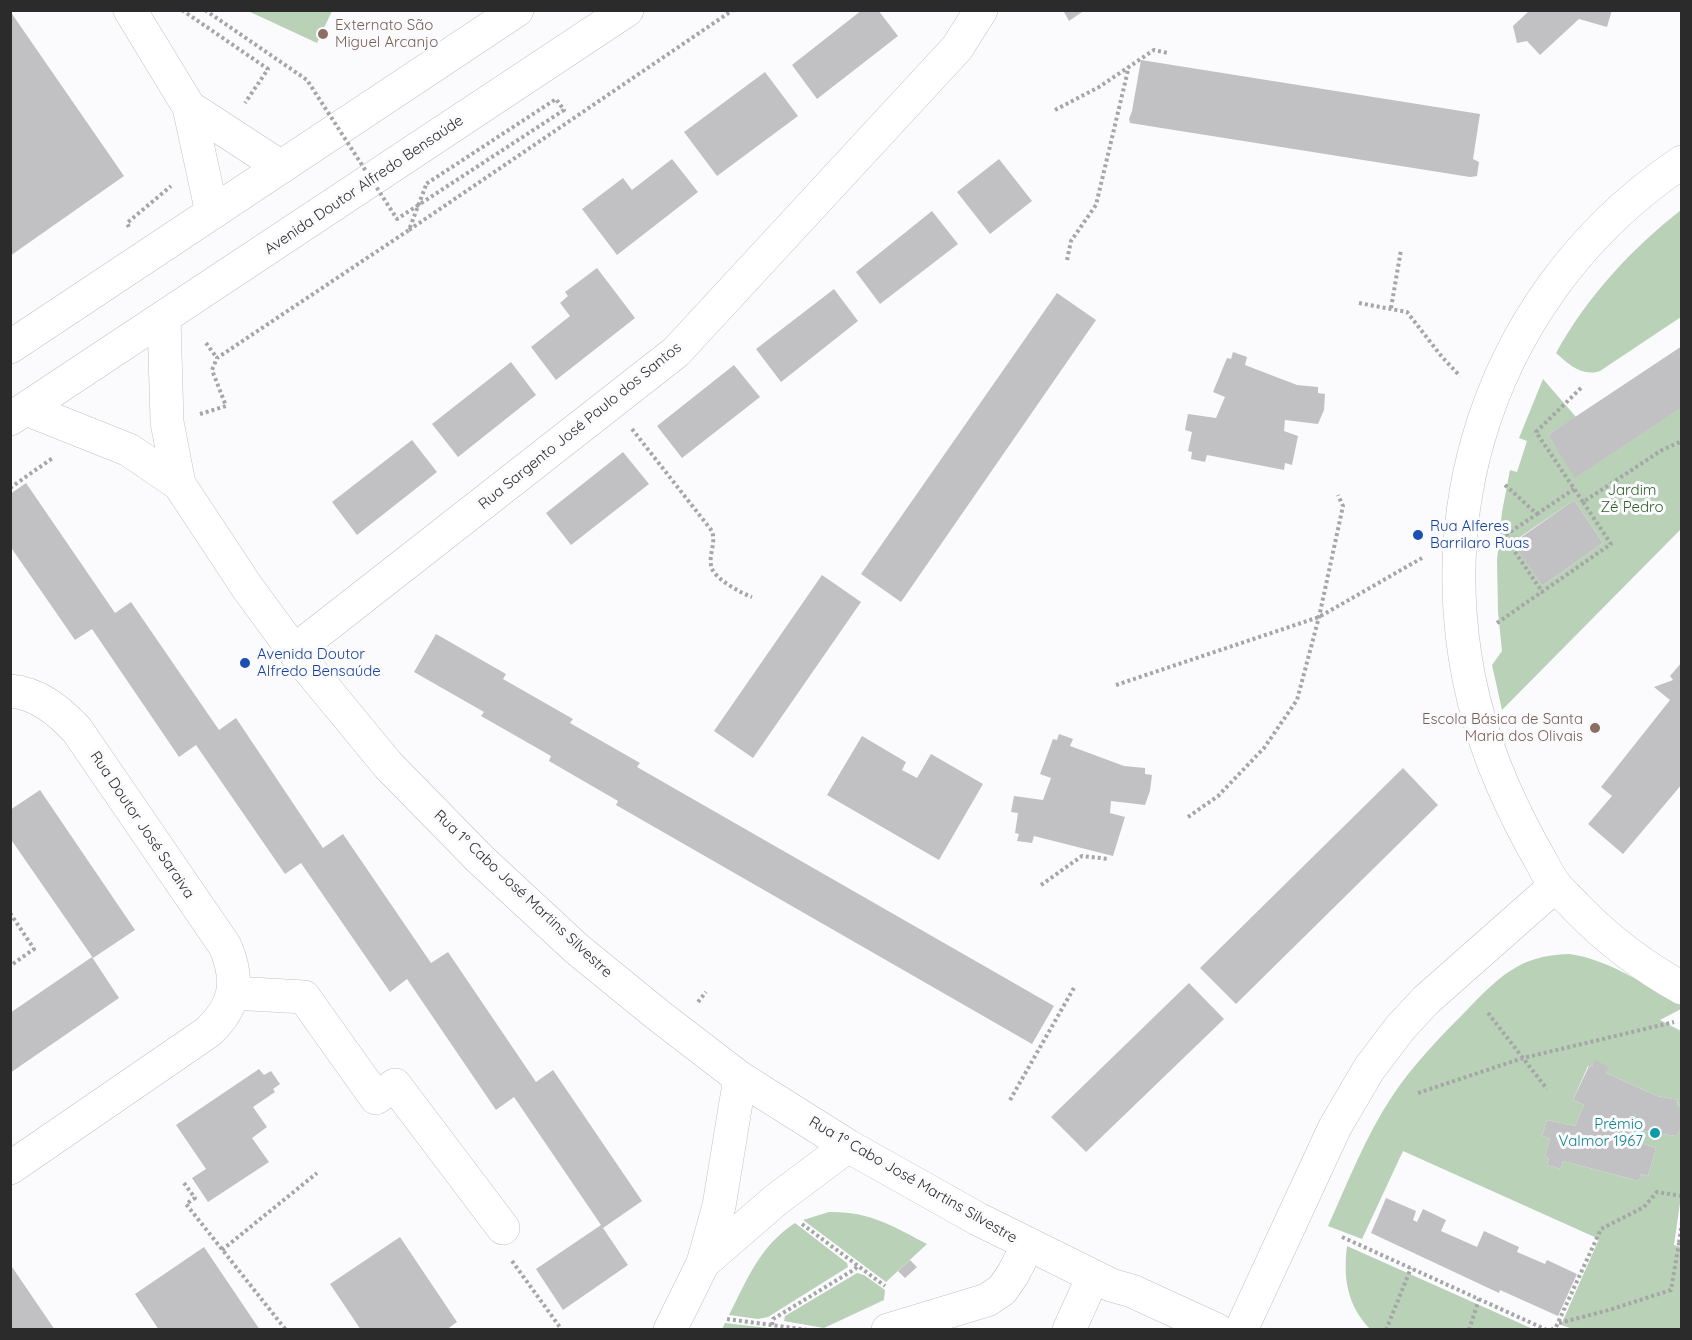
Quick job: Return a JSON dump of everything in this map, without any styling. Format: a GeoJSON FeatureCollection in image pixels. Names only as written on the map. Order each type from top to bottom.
{"type":"FeatureCollection","features":[{"type":"Feature","properties":{"kind":"main road"},"geometry":{"type":"LineString","coordinates":[[130,10],[189,107],[212,213]]}},
{"type":"Feature","properties":{"kind":"main road"},"geometry":{"type":"LineString","coordinates":[[10,347],[517,10]]}},
{"type":"Feature","properties":{"kind":"main road","name":"Avenida Doutor Alfredo Bensaúde"},"geometry":{"type":"LineString","coordinates":[[18,414],[627,10]]}},
{"type":"Feature","properties":{"kind":"main road","name":"Rua Sargento José Paulo dos Santos"},"geometry":{"type":"LineString","coordinates":[[294,651],[676,352],[957,48],[981,10]]}},
{"type":"Feature","properties":{"kind":"main road"},"geometry":{"type":"LineString","coordinates":[[189,107],[281,167]]}},
{"type":"Feature","properties":{"kind":"main road"},"geometry":{"type":"LineString","coordinates":[[1682,162],[1629,201],[1593,236],[1560,275],[1532,317],[1510,357],[1488,408],[1473,456],[1463,506],[1458,556],[1462,642],[1474,706],[1490,754],[1530,843],[1555,885],[1616,945],[1649,970],[1682,988]]}},
{"type":"Feature","properties":{"kind":"main road","name":"Rua 1º Cabo José Martins Silvestre"},"geometry":{"type":"LineString","coordinates":[[164,319],[167,422],[179,484]]}},
{"type":"Feature","properties":{"kind":"main road","name":"Rua 1º Cabo José Martins Silvestre"},"geometry":{"type":"LineString","coordinates":[[18,414],[129,450],[179,484],[247,587],[294,651],[388,765],[480,859],[577,949],[740,1078],[915,1185],[1028,1245],[1111,1285],[1217,1329]]}},
{"type":"Feature","properties":{"kind":"main road","name":"Rua Doutor José Saraiva"},"geometry":{"type":"LineString","coordinates":[[10,691],[46,702],[77,730],[225,946],[234,976],[233,993],[228,1008],[220,1021],[208,1032],[10,1168]]}},
{"type":"Feature","properties":{"kind":"main road"},"geometry":{"type":"LineString","coordinates":[[1241,1329],[1335,1127],[1369,1069],[1400,1028],[1426,1000],[1555,885]]}},
{"type":"Feature","properties":{"kind":"main road"},"geometry":{"type":"LineString","coordinates":[[233,993],[304,997],[376,1098],[395,1085],[506,1243]]}},
{"type":"Feature","properties":{"kind":"main road"},"geometry":{"type":"LineString","coordinates":[[670,1329],[703,1263],[719,1206],[740,1078]]}},
{"type":"Feature","properties":{"kind":"main road"},"geometry":{"type":"LineString","coordinates":[[703,1263],[777,1199],[848,1146]]}},
{"type":"Feature","properties":{"kind":"main road"},"geometry":{"type":"LineString","coordinates":[[888,1329],[987,1300],[1002,1290],[1028,1245]]}},
{"type":"Feature","properties":{"kind":"main road"},"geometry":{"type":"LineString","coordinates":[[1069,1329],[1093,1276]]}},
{"type":"Feature","properties":{"kind":"path"},"geometry":{"type":"LineString","coordinates":[[182,10],[268,69],[241,109]]}},
{"type":"Feature","properties":{"kind":"path"},"geometry":{"type":"LineString","coordinates":[[205,10],[307,80],[397,219],[564,110],[556,99],[426,184],[409,230]]}},
{"type":"Feature","properties":{"kind":"path"},"geometry":{"type":"LineString","coordinates":[[193,417],[226,406],[212,370],[217,358],[733,10]]}},
{"type":"Feature","properties":{"kind":"path"},"geometry":{"type":"LineString","coordinates":[[1055,110],[1099,87],[1154,50],[1168,53]]}},
{"type":"Feature","properties":{"kind":"path"},"geometry":{"type":"LineString","coordinates":[[1067,260],[1071,241],[1096,205],[1129,66]]}},
{"type":"Feature","properties":{"kind":"path"},"geometry":{"type":"LineString","coordinates":[[1391,308],[1401,250]]}},
{"type":"Feature","properties":{"kind":"path"},"geometry":{"type":"LineString","coordinates":[[1359,303],[1407,312],[1460,376]]}},
{"type":"Feature","properties":{"kind":"path"},"geometry":{"type":"LineString","coordinates":[[206,343],[217,358]]}},
{"type":"Feature","properties":{"kind":"path"},"geometry":{"type":"LineString","coordinates":[[1462,642],[1496,624],[1611,544],[1536,432],[1581,388]]}},
{"type":"Feature","properties":{"kind":"path"},"geometry":{"type":"LineString","coordinates":[[626,423],[712,531],[714,538],[711,570],[744,594],[752,597]]}},
{"type":"Feature","properties":{"kind":"path"},"geometry":{"type":"LineString","coordinates":[[1582,502],[1662,450],[1682,441]]}},
{"type":"Feature","properties":{"kind":"path"},"geometry":{"type":"LineString","coordinates":[[1473,456],[1537,514]]}},
{"type":"Feature","properties":{"kind":"path"},"geometry":{"type":"LineString","coordinates":[[1543,593],[1504,536],[1574,489]]}},
{"type":"Feature","properties":{"kind":"path"},"geometry":{"type":"LineString","coordinates":[[1188,817],[1218,796],[1264,748],[1297,700],[1319,617],[1343,506],[1338,495]]}},
{"type":"Feature","properties":{"kind":"path"},"geometry":{"type":"LineString","coordinates":[[1116,685],[1319,617],[1422,558]]}},
{"type":"Feature","properties":{"kind":"path"},"geometry":{"type":"LineString","coordinates":[[1041,885],[1082,856],[1109,860]]}},
{"type":"Feature","properties":{"kind":"path"},"geometry":{"type":"LineString","coordinates":[[10,913],[34,950],[10,966]]}},
{"type":"Feature","properties":{"kind":"path"},"geometry":{"type":"LineString","coordinates":[[1010,1100],[1075,986]]}},
{"type":"Feature","properties":{"kind":"path"},"geometry":{"type":"LineString","coordinates":[[698,1002],[706,992]]}},
{"type":"Feature","properties":{"kind":"path"},"geometry":{"type":"LineString","coordinates":[[1488,1013],[1548,1089]]}},
{"type":"Feature","properties":{"kind":"path"},"geometry":{"type":"LineString","coordinates":[[1418,1093],[1523,1058],[1674,1022]]}},
{"type":"Feature","properties":{"kind":"path"},"geometry":{"type":"LineString","coordinates":[[222,1250],[317,1173]]}},
{"type":"Feature","properties":{"kind":"path"},"geometry":{"type":"LineString","coordinates":[[184,1183],[195,1198],[186,1204],[286,1329]]}},
{"type":"Feature","properties":{"kind":"path"},"geometry":{"type":"LineString","coordinates":[[1342,1237],[1549,1329],[1556,1327],[1601,1229],[1644,1207],[1657,1192],[1682,1196]]}},
{"type":"Feature","properties":{"kind":"path"},"geometry":{"type":"LineString","coordinates":[[799,1222],[885,1286]]}},
{"type":"Feature","properties":{"kind":"path"},"geometry":{"type":"LineString","coordinates":[[1558,1323],[1609,1310],[1671,1290],[1682,1222]]}},
{"type":"Feature","properties":{"kind":"path"},"geometry":{"type":"LineString","coordinates":[[506,1243],[562,1329]]}},
{"type":"Feature","properties":{"kind":"path"},"geometry":{"type":"LineString","coordinates":[[772,1325],[773,1319],[858,1265]]}},
{"type":"Feature","properties":{"kind":"path"},"geometry":{"type":"LineString","coordinates":[[1386,1329],[1411,1268]]}},
{"type":"Feature","properties":{"kind":"path"},"geometry":{"type":"LineString","coordinates":[[1468,1329],[1479,1299]]}},
{"type":"Feature","properties":{"kind":"path"},"geometry":{"type":"LineString","coordinates":[[727,1319],[808,1329]]}},
{"type":"Feature","properties":{"kind":"green space"},"geometry":{"type":"Polygon","coordinates":[[[248,11],[332,11],[317,43],[248,11]]]}},
{"type":"Feature","properties":{"kind":"green space"},"geometry":{"type":"Polygon","coordinates":[[[1681,210],[1681,317],[1600,371],[1581,371],[1571,365],[1556,353],[1568,332],[1611,275],[1681,210]]]}},
{"type":"Feature","properties":{"kind":"green space","name":"Jardim Zé Pedro"},"geometry":{"type":"Polygon","coordinates":[[[1543,379],[1576,417],[1548,435],[1576,477],[1681,407],[1681,529],[1502,710],[1492,665],[1502,651],[1498,612],[1497,560],[1502,512],[1510,470],[1517,472],[1527,441],[1519,438],[1543,379]],[[1574,500],[1513,542],[1542,586],[1603,543],[1574,500]]]}},
{"type":"Feature","properties":{"kind":"green space"},"geometry":{"type":"Polygon","coordinates":[[[1569,954],[1613,967],[1681,1005],[1681,1009],[1660,1020],[1681,1031],[1681,1107],[1677,1106],[1678,1100],[1657,1096],[1606,1073],[1608,1067],[1595,1061],[1592,1067],[1588,1066],[1573,1100],[1584,1105],[1575,1126],[1547,1120],[1542,1136],[1550,1138],[1545,1157],[1549,1158],[1547,1165],[1561,1169],[1563,1161],[1639,1181],[1641,1174],[1648,1176],[1656,1148],[1641,1143],[1643,1131],[1676,1136],[1681,1124],[1682,1189],[1674,1245],[1681,1247],[1681,1329],[1576,1330],[1561,1325],[1599,1239],[1403,1151],[1362,1239],[1328,1226],[1383,1110],[1427,1052],[1499,979],[1536,959],[1569,954]]]}},
{"type":"Feature","properties":{"kind":"green space"},"geometry":{"type":"Polygon","coordinates":[[[829,1212],[869,1217],[927,1244],[886,1282],[803,1220],[829,1212]]]}},
{"type":"Feature","properties":{"kind":"green space"},"geometry":{"type":"Polygon","coordinates":[[[795,1223],[847,1263],[848,1267],[768,1317],[758,1319],[729,1315],[763,1253],[772,1242],[795,1223]]]}},
{"type":"Feature","properties":{"kind":"green space"},"geometry":{"type":"Polygon","coordinates":[[[1347,1246],[1533,1329],[1370,1329],[1356,1310],[1348,1290],[1347,1246]]]}},
{"type":"Feature","properties":{"kind":"green space"},"geometry":{"type":"Polygon","coordinates":[[[857,1273],[864,1275],[885,1290],[884,1300],[824,1328],[784,1321],[785,1316],[857,1273]]]}},
{"type":"Feature","properties":{"kind":"green space"},"geometry":{"type":"Polygon","coordinates":[[[725,1323],[777,1329],[722,1329],[725,1323]]]}},
{"type":"Feature","properties":{"kind":"building"},"geometry":{"type":"Polygon","coordinates":[[[862,10],[878,10],[898,36],[817,99],[792,65],[862,10]]]}},
{"type":"Feature","properties":{"kind":"building"},"geometry":{"type":"Polygon","coordinates":[[[1063,10],[1085,10],[1069,21],[1063,10]]]}},
{"type":"Feature","properties":{"kind":"building"},"geometry":{"type":"Polygon","coordinates":[[[1530,10],[1612,10],[1607,27],[1579,19],[1540,55],[1527,41],[1517,43],[1513,26],[1530,10]]]}},
{"type":"Feature","properties":{"kind":"building"},"geometry":{"type":"Polygon","coordinates":[[[10,11],[124,176],[10,256],[10,11]]]}},
{"type":"Feature","properties":{"kind":"building"},"geometry":{"type":"Polygon","coordinates":[[[1141,60],[1480,114],[1473,159],[1479,162],[1477,176],[1470,177],[1130,123],[1141,60]]]}},
{"type":"Feature","properties":{"kind":"building"},"geometry":{"type":"Polygon","coordinates":[[[765,72],[798,116],[717,176],[684,132],[765,72]]]}},
{"type":"Feature","properties":{"kind":"building"},"geometry":{"type":"Polygon","coordinates":[[[672,159],[698,192],[617,255],[582,209],[623,178],[632,190],[672,159]]]}},
{"type":"Feature","properties":{"kind":"building"},"geometry":{"type":"Polygon","coordinates":[[[999,159],[1032,201],[990,234],[957,192],[999,159]]]}},
{"type":"Feature","properties":{"kind":"building"},"geometry":{"type":"Polygon","coordinates":[[[932,211],[958,244],[880,304],[856,272],[932,211]]]}},
{"type":"Feature","properties":{"kind":"building"},"geometry":{"type":"Polygon","coordinates":[[[597,268],[635,318],[556,380],[531,347],[570,316],[560,303],[568,296],[565,292],[597,268]]]}},
{"type":"Feature","properties":{"kind":"building"},"geometry":{"type":"Polygon","coordinates":[[[834,289],[858,321],[781,382],[756,349],[834,289]]]}},
{"type":"Feature","properties":{"kind":"building"},"geometry":{"type":"Polygon","coordinates":[[[1057,293],[1096,320],[901,602],[861,574],[1057,293]]]}},
{"type":"Feature","properties":{"kind":"building"},"geometry":{"type":"Polygon","coordinates":[[[1682,346],[1682,407],[1575,478],[1548,435],[1682,346]]]}},
{"type":"Feature","properties":{"kind":"building"},"geometry":{"type":"Polygon","coordinates":[[[1233,352],[1247,357],[1245,365],[1297,385],[1318,387],[1318,393],[1325,394],[1324,410],[1318,424],[1285,420],[1284,431],[1298,436],[1292,465],[1285,463],[1284,470],[1207,455],[1205,462],[1191,459],[1192,452],[1188,451],[1192,432],[1185,430],[1188,414],[1216,418],[1225,397],[1213,392],[1227,358],[1231,359],[1233,352]]]}},
{"type":"Feature","properties":{"kind":"building"},"geometry":{"type":"Polygon","coordinates":[[[511,362],[536,395],[458,457],[432,424],[511,362]]]}},
{"type":"Feature","properties":{"kind":"building"},"geometry":{"type":"Polygon","coordinates":[[[734,365],[760,397],[682,458],[657,426],[734,365]]]}},
{"type":"Feature","properties":{"kind":"building"},"geometry":{"type":"Polygon","coordinates":[[[412,440],[437,472],[357,535],[332,502],[412,440]]]}},
{"type":"Feature","properties":{"kind":"building"},"geometry":{"type":"Polygon","coordinates":[[[623,452],[649,484],[571,545],[546,513],[623,452]]]}},
{"type":"Feature","properties":{"kind":"building"},"geometry":{"type":"Polygon","coordinates":[[[26,483],[115,613],[131,602],[219,730],[236,718],[323,848],[343,834],[431,963],[448,952],[536,1082],[553,1070],[642,1201],[603,1228],[628,1265],[563,1310],[536,1269],[601,1225],[514,1097],[496,1110],[407,979],[390,992],[301,863],[285,874],[196,745],[179,757],[92,629],[75,640],[10,546],[10,494],[26,483]]]}},
{"type":"Feature","properties":{"kind":"building"},"geometry":{"type":"Polygon","coordinates":[[[1574,500],[1603,543],[1542,586],[1513,543],[1574,500]]]}},
{"type":"Feature","properties":{"kind":"building"},"geometry":{"type":"Polygon","coordinates":[[[822,575],[861,602],[753,758],[714,731],[822,575]]]}},
{"type":"Feature","properties":{"kind":"building"},"geometry":{"type":"Polygon","coordinates":[[[436,634],[506,674],[503,679],[573,719],[570,723],[640,763],[637,767],[1054,1006],[1032,1044],[616,805],[618,801],[549,761],[551,756],[481,716],[484,712],[414,672],[436,634]]]}},
{"type":"Feature","properties":{"kind":"building"},"geometry":{"type":"Polygon","coordinates":[[[1682,662],[1682,784],[1623,854],[1588,824],[1612,796],[1601,787],[1670,700],[1654,687],[1673,680],[1670,676],[1682,662]]]}},
{"type":"Feature","properties":{"kind":"building"},"geometry":{"type":"Polygon","coordinates":[[[1059,734],[1073,739],[1070,746],[1124,766],[1145,768],[1145,774],[1152,775],[1145,805],[1111,801],[1110,813],[1125,817],[1113,856],[1034,836],[1032,843],[1017,841],[1019,834],[1015,833],[1018,813],[1011,812],[1014,796],[1043,800],[1051,778],[1040,774],[1053,739],[1057,740],[1059,734]]]}},
{"type":"Feature","properties":{"kind":"building"},"geometry":{"type":"Polygon","coordinates":[[[862,736],[906,762],[902,770],[917,778],[931,754],[983,784],[939,860],[827,795],[862,736]]]}},
{"type":"Feature","properties":{"kind":"building"},"geometry":{"type":"Polygon","coordinates":[[[1403,768],[1438,805],[1236,1004],[1200,968],[1403,768]]]}},
{"type":"Feature","properties":{"kind":"building"},"geometry":{"type":"Polygon","coordinates":[[[40,790],[135,930],[93,958],[10,838],[10,810],[40,790]]]}},
{"type":"Feature","properties":{"kind":"building"},"geometry":{"type":"Polygon","coordinates":[[[92,957],[119,998],[10,1073],[10,1013],[92,957]]]}},
{"type":"Feature","properties":{"kind":"building"},"geometry":{"type":"Polygon","coordinates":[[[1189,983],[1224,1019],[1086,1152],[1051,1117],[1189,983]]]}},
{"type":"Feature","properties":{"kind":"building"},"geometry":{"type":"Polygon","coordinates":[[[1595,1060],[1609,1067],[1606,1073],[1657,1096],[1678,1100],[1677,1106],[1682,1107],[1682,1124],[1676,1136],[1643,1131],[1641,1143],[1656,1148],[1648,1176],[1641,1174],[1639,1181],[1563,1161],[1561,1169],[1547,1165],[1549,1158],[1545,1157],[1550,1138],[1542,1136],[1547,1120],[1575,1126],[1584,1105],[1573,1100],[1589,1066],[1592,1067],[1595,1060]]]}},
{"type":"Feature","properties":{"kind":"building"},"geometry":{"type":"Polygon","coordinates":[[[259,1069],[264,1075],[271,1071],[280,1084],[273,1089],[275,1092],[253,1107],[267,1127],[252,1138],[269,1162],[208,1202],[192,1178],[206,1169],[176,1125],[259,1069]]]}},
{"type":"Feature","properties":{"kind":"building"},"geometry":{"type":"Polygon","coordinates":[[[1386,1198],[1416,1211],[1413,1220],[1417,1222],[1423,1209],[1446,1220],[1441,1231],[1477,1247],[1484,1231],[1519,1247],[1517,1252],[1545,1264],[1547,1260],[1577,1274],[1558,1316],[1500,1290],[1499,1293],[1371,1233],[1386,1198]]]}},
{"type":"Feature","properties":{"kind":"building"},"geometry":{"type":"Polygon","coordinates":[[[400,1237],[457,1322],[446,1330],[361,1330],[330,1284],[400,1237]]]}},
{"type":"Feature","properties":{"kind":"building"},"geometry":{"type":"Polygon","coordinates":[[[204,1247],[260,1330],[159,1330],[135,1294],[204,1247]]]}},
{"type":"Feature","properties":{"kind":"building"},"geometry":{"type":"Polygon","coordinates":[[[910,1260],[917,1267],[905,1278],[898,1271],[910,1260]]]}},
{"type":"Feature","properties":{"kind":"building"},"geometry":{"type":"Polygon","coordinates":[[[10,1264],[55,1330],[10,1330],[10,1264]]]}},
{"type":"Feature","properties":{"kind":"place","name":"Externato São Miguel Arcanjo"},"geometry":{"type":"Point","coordinates":[323,34]}},
{"type":"Feature","properties":{"kind":"place","name":"Rua Alferes Barrilaro Ruas"},"geometry":{"type":"Point","coordinates":[1418,535]}},
{"type":"Feature","properties":{"kind":"place","name":"Avenida Doutor Alfredo Bensaúde"},"geometry":{"type":"Point","coordinates":[245,663]}},
{"type":"Feature","properties":{"kind":"place","name":"Escola Básica de Santa Maria dos Olivais"},"geometry":{"type":"Point","coordinates":[1595,728]}},
{"type":"Feature","properties":{"kind":"place","name":"Prémio Valmor 1967"},"geometry":{"type":"Point","coordinates":[1655,1133]}}]}
